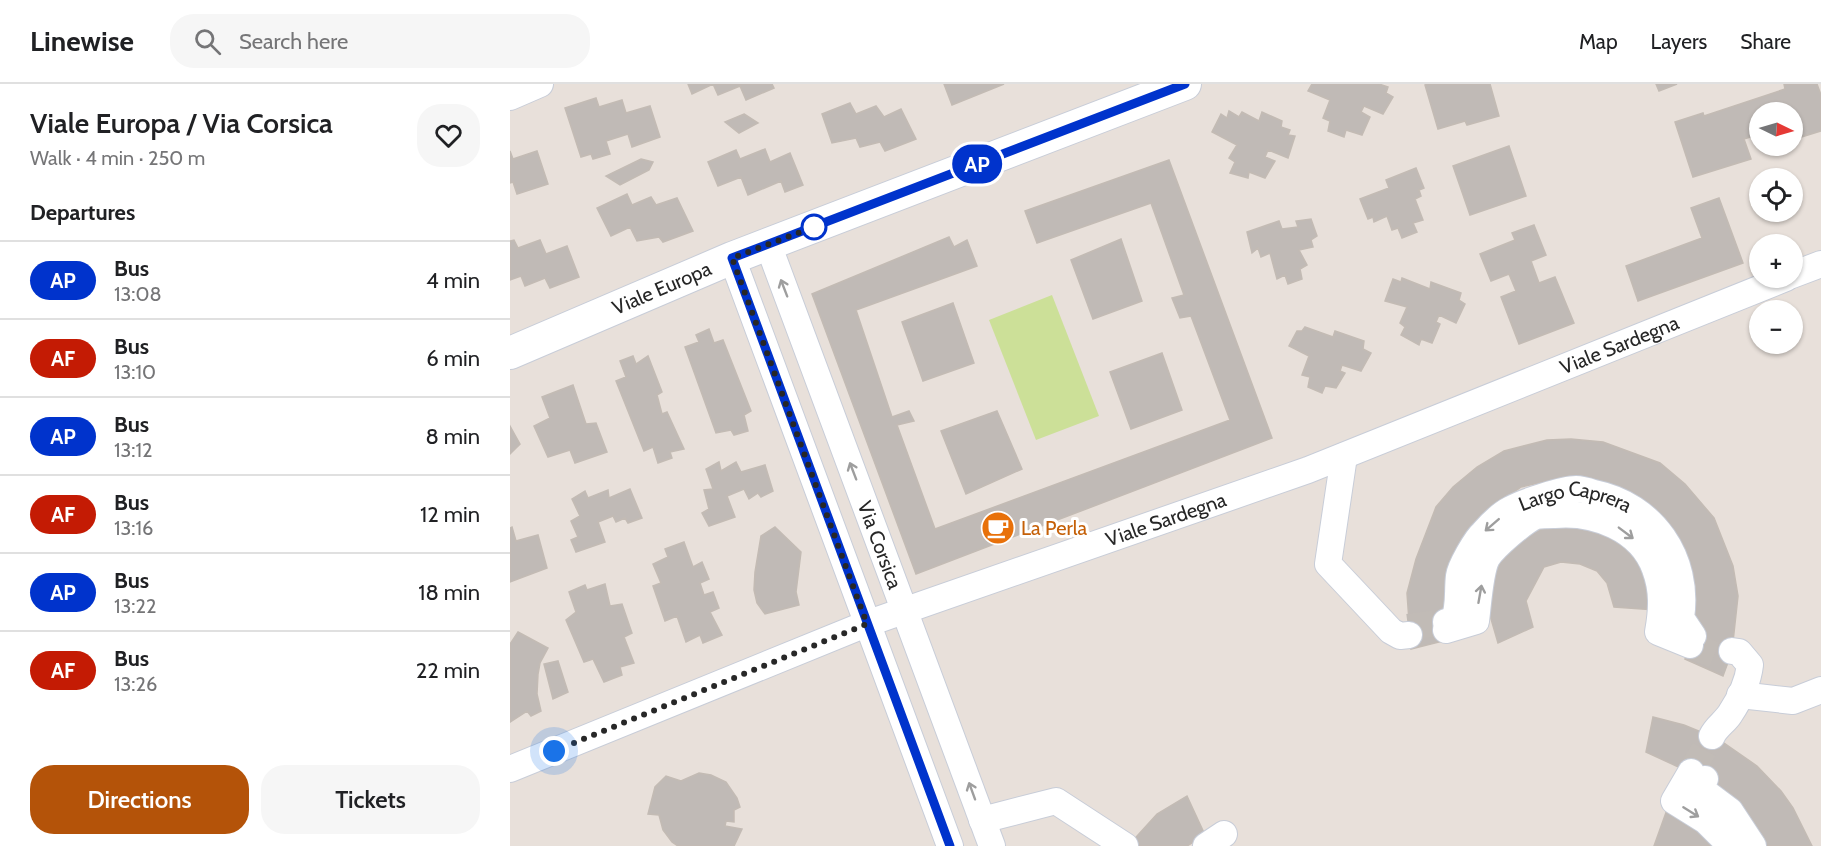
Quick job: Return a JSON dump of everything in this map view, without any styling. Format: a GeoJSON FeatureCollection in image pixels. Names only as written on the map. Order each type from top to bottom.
{"type":"FeatureCollection","features":[{"type":"Feature","properties":{"kind":"street"},"geometry":{"type":"LineString","coordinates":[[510,97],[540,84]]}},
{"type":"Feature","properties":{"kind":"street","name":"Viale Europa"},"geometry":{"type":"LineString","coordinates":[[510,353],[732,258],[1185,84]]}},
{"type":"Feature","properties":{"kind":"street","name":"Via Corsica"},"geometry":{"type":"LineString","coordinates":[[768,244],[992,846]]}},
{"type":"Feature","properties":{"kind":"street","name":"Via Corsica"},"geometry":{"type":"LineString","coordinates":[[732,258],[950,846]]}},
{"type":"Feature","properties":{"kind":"street"},"geometry":{"type":"LineString","coordinates":[[1803,271],[1821,264]]}},
{"type":"Feature","properties":{"kind":"street","name":"Viale Sardegna"},"geometry":{"type":"LineString","coordinates":[[510,770],[867,624],[1308,470],[1761,288]]}},
{"type":"Feature","properties":{"kind":"street"},"geometry":{"type":"LineString","coordinates":[[1344,456],[1328,564],[1403,631]]}},
{"type":"Feature","properties":{"kind":"street","name":"Largo Caprera"},"geometry":{"type":"LineString","coordinates":[[1446,626],[1453,621],[1456,615],[1459,573],[1481,534],[1509,509],[1575,489],[1618,500],[1636,509],[1656,527],[1678,563],[1682,582],[1681,618],[1692,640]]}},
{"type":"Feature","properties":{"kind":"street"},"geometry":{"type":"LineString","coordinates":[[1719,740],[1749,679],[1737,659]]}},
{"type":"Feature","properties":{"kind":"street"},"geometry":{"type":"LineString","coordinates":[[1735,705],[1793,701],[1821,690]]}},
{"type":"Feature","properties":{"kind":"street"},"geometry":{"type":"LineString","coordinates":[[1731,846],[1706,821],[1674,801],[1698,776],[1698,788],[1730,811],[1753,846]]}},
{"type":"Feature","properties":{"kind":"street"},"geometry":{"type":"LineString","coordinates":[[982,820],[1056,801],[1125,846]]}},
{"type":"Feature","properties":{"kind":"green space"},"geometry":{"type":"Polygon","coordinates":[[[1052,295],[1099,416],[1036,440],[989,320],[1052,295]]]}},
{"type":"Feature","properties":{"kind":"building"},"geometry":{"type":"Polygon","coordinates":[[[688,84],[713,84],[692,94],[688,84]]]}},
{"type":"Feature","properties":{"kind":"building"},"geometry":{"type":"Polygon","coordinates":[[[713,84],[772,84],[774,88],[746,100],[740,86],[718,95],[713,84]]]}},
{"type":"Feature","properties":{"kind":"building"},"geometry":{"type":"Polygon","coordinates":[[[944,84],[1004,84],[952,105],[944,84]]]}},
{"type":"Feature","properties":{"kind":"building"},"geometry":{"type":"Polygon","coordinates":[[[1312,84],[1379,84],[1388,87],[1386,93],[1393,97],[1383,114],[1364,106],[1361,112],[1370,117],[1362,135],[1346,130],[1344,137],[1328,131],[1330,121],[1323,118],[1330,100],[1308,91],[1312,84]]]}},
{"type":"Feature","properties":{"kind":"building"},"geometry":{"type":"Polygon","coordinates":[[[1490,84],[1499,116],[1467,125],[1465,121],[1438,129],[1425,85],[1490,84]]]}},
{"type":"Feature","properties":{"kind":"building"},"geometry":{"type":"Polygon","coordinates":[[[1656,84],[1677,84],[1659,91],[1656,84]]]}},
{"type":"Feature","properties":{"kind":"building"},"geometry":{"type":"Polygon","coordinates":[[[1784,84],[1817,84],[1821,95],[1821,131],[1803,137],[1803,102],[1749,102],[1749,137],[1744,139],[1751,159],[1693,177],[1675,122],[1703,113],[1704,116],[1785,89],[1784,84]]]}},
{"type":"Feature","properties":{"kind":"building"},"geometry":{"type":"Polygon","coordinates":[[[596,98],[599,107],[622,100],[626,113],[650,106],[660,137],[632,147],[628,134],[606,141],[610,154],[593,159],[591,154],[581,157],[565,108],[596,98]]]}},
{"type":"Feature","properties":{"kind":"building"},"geometry":{"type":"Polygon","coordinates":[[[850,103],[856,114],[876,106],[884,117],[901,109],[916,139],[885,151],[880,142],[860,147],[856,138],[832,143],[822,114],[850,103]]]}},
{"type":"Feature","properties":{"kind":"building"},"geometry":{"type":"Polygon","coordinates":[[[1229,111],[1239,117],[1242,112],[1259,121],[1262,112],[1282,121],[1281,127],[1290,130],[1288,135],[1295,136],[1288,158],[1268,150],[1265,157],[1275,161],[1265,178],[1249,172],[1248,178],[1230,173],[1235,162],[1229,158],[1237,145],[1212,132],[1221,114],[1227,118],[1229,111]]]}},
{"type":"Feature","properties":{"kind":"building"},"geometry":{"type":"Polygon","coordinates":[[[744,114],[758,123],[739,133],[725,122],[744,114]]]}},
{"type":"Feature","properties":{"kind":"building"},"geometry":{"type":"Polygon","coordinates":[[[1509,146],[1526,196],[1470,215],[1453,166],[1509,146]]]}},
{"type":"Feature","properties":{"kind":"building"},"geometry":{"type":"Polygon","coordinates":[[[765,149],[770,162],[790,153],[803,185],[785,192],[781,181],[748,195],[741,177],[718,186],[708,162],[736,150],[740,159],[765,149]]]}},
{"type":"Feature","properties":{"kind":"building"},"geometry":{"type":"Polygon","coordinates":[[[510,151],[513,159],[537,151],[548,184],[517,194],[513,182],[510,183],[510,151]]]}},
{"type":"Feature","properties":{"kind":"building"},"geometry":{"type":"Polygon","coordinates":[[[641,159],[653,162],[649,170],[620,185],[606,176],[641,159]]]}},
{"type":"Feature","properties":{"kind":"building"},"geometry":{"type":"Polygon","coordinates":[[[1169,160],[1272,438],[916,574],[812,294],[949,237],[954,247],[967,240],[977,266],[856,310],[892,417],[909,411],[914,421],[897,425],[935,529],[1230,420],[1191,316],[1180,318],[1172,298],[1184,295],[1151,203],[1037,243],[1025,211],[1169,160]]]}},
{"type":"Feature","properties":{"kind":"building"},"geometry":{"type":"Polygon","coordinates":[[[1416,168],[1424,188],[1419,190],[1421,196],[1415,199],[1423,220],[1413,223],[1417,232],[1402,238],[1398,228],[1392,230],[1387,216],[1374,222],[1373,217],[1368,219],[1360,199],[1389,188],[1386,180],[1416,168]]]}},
{"type":"Feature","properties":{"kind":"building"},"geometry":{"type":"Polygon","coordinates":[[[627,194],[632,205],[651,197],[656,205],[677,198],[693,231],[663,242],[659,237],[637,241],[630,227],[611,236],[597,208],[627,194]]]}},
{"type":"Feature","properties":{"kind":"building"},"geometry":{"type":"Polygon","coordinates":[[[1719,198],[1743,263],[1638,301],[1626,266],[1702,238],[1691,208],[1719,198]]]}},
{"type":"Feature","properties":{"kind":"building"},"geometry":{"type":"Polygon","coordinates":[[[1311,219],[1317,236],[1311,240],[1313,247],[1299,250],[1307,265],[1300,269],[1302,279],[1288,284],[1285,275],[1277,279],[1270,253],[1261,257],[1258,248],[1252,253],[1247,232],[1279,221],[1282,229],[1298,227],[1296,221],[1311,219]]]}},
{"type":"Feature","properties":{"kind":"building"},"geometry":{"type":"Polygon","coordinates":[[[1534,225],[1546,255],[1531,261],[1539,283],[1555,277],[1574,323],[1519,344],[1501,297],[1516,291],[1509,274],[1491,281],[1480,254],[1515,240],[1512,233],[1534,225]]]}},
{"type":"Feature","properties":{"kind":"building"},"geometry":{"type":"Polygon","coordinates":[[[1121,239],[1142,301],[1093,319],[1071,260],[1121,239]]]}},
{"type":"Feature","properties":{"kind":"building"},"geometry":{"type":"Polygon","coordinates":[[[514,240],[518,248],[540,240],[546,254],[567,246],[579,277],[550,288],[545,278],[525,286],[521,276],[510,280],[510,241],[514,240]]]}},
{"type":"Feature","properties":{"kind":"building"},"geometry":{"type":"Polygon","coordinates":[[[1402,278],[1430,289],[1431,282],[1461,293],[1459,300],[1465,304],[1456,323],[1439,315],[1436,322],[1440,324],[1432,343],[1421,339],[1419,345],[1401,335],[1405,327],[1400,323],[1407,307],[1385,301],[1393,279],[1401,282],[1402,278]]]}},
{"type":"Feature","properties":{"kind":"building"},"geometry":{"type":"Polygon","coordinates":[[[953,303],[974,363],[923,381],[902,322],[953,303]]]}},
{"type":"Feature","properties":{"kind":"building"},"geometry":{"type":"Polygon","coordinates":[[[1305,327],[1333,337],[1335,331],[1364,341],[1363,349],[1371,353],[1361,371],[1342,365],[1340,371],[1345,373],[1336,388],[1325,386],[1322,393],[1308,387],[1310,377],[1302,375],[1309,356],[1289,346],[1297,331],[1302,331],[1305,327]]]}},
{"type":"Feature","properties":{"kind":"building"},"geometry":{"type":"Polygon","coordinates":[[[709,329],[714,343],[723,340],[751,411],[744,415],[748,431],[734,435],[731,430],[716,433],[685,347],[699,342],[696,335],[709,329]]]}},
{"type":"Feature","properties":{"kind":"building"},"geometry":{"type":"Polygon","coordinates":[[[1162,353],[1182,410],[1131,429],[1110,372],[1162,353]]]}},
{"type":"Feature","properties":{"kind":"building"},"geometry":{"type":"Polygon","coordinates":[[[633,356],[636,364],[648,356],[662,392],[657,395],[662,414],[667,412],[684,449],[670,452],[672,458],[658,463],[653,447],[644,451],[616,381],[626,377],[620,361],[633,356]]]}},
{"type":"Feature","properties":{"kind":"building"},"geometry":{"type":"Polygon","coordinates":[[[573,385],[586,424],[596,423],[607,452],[575,463],[570,450],[548,457],[534,426],[550,418],[542,397],[573,385]]]}},
{"type":"Feature","properties":{"kind":"building"},"geometry":{"type":"Polygon","coordinates":[[[997,411],[1022,469],[966,494],[941,431],[997,411]]]}},
{"type":"Feature","properties":{"kind":"building"},"geometry":{"type":"Polygon","coordinates":[[[510,426],[520,444],[510,454],[510,426]]]}},
{"type":"Feature","properties":{"kind":"building"},"geometry":{"type":"Polygon","coordinates":[[[1571,439],[1603,442],[1660,463],[1685,484],[1714,518],[1733,566],[1738,596],[1732,651],[1723,676],[1685,659],[1693,636],[1695,585],[1685,561],[1579,481],[1552,480],[1521,487],[1487,512],[1464,536],[1452,566],[1444,606],[1447,640],[1411,649],[1407,593],[1416,559],[1436,507],[1453,487],[1477,467],[1504,451],[1547,440],[1571,439]]]}},
{"type":"Feature","properties":{"kind":"building"},"geometry":{"type":"Polygon","coordinates":[[[719,462],[721,471],[736,462],[741,472],[765,465],[773,491],[761,497],[758,493],[749,499],[744,489],[727,496],[735,517],[709,526],[702,513],[709,509],[704,490],[713,489],[706,469],[719,462]]]}},
{"type":"Feature","properties":{"kind":"building"},"geometry":{"type":"Polygon","coordinates":[[[630,489],[642,518],[628,523],[625,518],[616,522],[613,516],[598,522],[605,542],[576,552],[571,540],[578,537],[571,521],[580,516],[572,499],[585,491],[588,498],[608,490],[609,498],[630,489]]]}},
{"type":"Feature","properties":{"kind":"building"},"geometry":{"type":"Polygon","coordinates":[[[1553,525],[1603,527],[1638,556],[1655,610],[1614,607],[1607,583],[1597,571],[1580,564],[1561,562],[1544,567],[1526,601],[1533,627],[1498,643],[1489,612],[1494,572],[1507,552],[1524,536],[1553,525]]]}},
{"type":"Feature","properties":{"kind":"building"},"geometry":{"type":"Polygon","coordinates":[[[512,527],[516,541],[538,535],[547,568],[510,582],[510,528],[512,527]]]}},
{"type":"Feature","properties":{"kind":"building"},"geometry":{"type":"Polygon","coordinates":[[[775,527],[801,552],[796,592],[799,605],[765,614],[757,603],[754,590],[755,572],[761,536],[775,527]]]}},
{"type":"Feature","properties":{"kind":"building"},"geometry":{"type":"Polygon","coordinates":[[[684,542],[693,567],[702,562],[709,579],[700,583],[704,595],[713,592],[719,608],[710,612],[722,635],[703,643],[700,635],[686,642],[677,616],[665,621],[653,586],[661,583],[653,564],[668,557],[665,549],[684,542]]]}},
{"type":"Feature","properties":{"kind":"building"},"geometry":{"type":"Polygon","coordinates":[[[605,584],[610,606],[622,604],[632,633],[624,637],[634,663],[620,667],[622,675],[604,682],[593,659],[584,662],[566,620],[576,612],[569,592],[585,585],[587,590],[605,584]]]}},
{"type":"Feature","properties":{"kind":"building"},"geometry":{"type":"Polygon","coordinates":[[[518,632],[548,648],[540,663],[538,674],[537,694],[541,711],[531,716],[527,711],[510,722],[510,644],[518,632]]]}},
{"type":"Feature","properties":{"kind":"building"},"geometry":{"type":"Polygon","coordinates":[[[558,661],[568,692],[553,699],[544,664],[558,661]]]}},
{"type":"Feature","properties":{"kind":"building"},"geometry":{"type":"Polygon","coordinates":[[[1653,717],[1684,725],[1718,739],[1757,766],[1781,791],[1793,808],[1812,846],[1764,846],[1713,783],[1646,752],[1653,717]]]}},
{"type":"Feature","properties":{"kind":"building"},"geometry":{"type":"Polygon","coordinates":[[[699,773],[711,775],[726,782],[737,798],[740,807],[734,810],[734,822],[726,821],[725,826],[742,829],[734,846],[678,846],[663,830],[659,815],[648,814],[655,787],[666,776],[681,781],[699,773]]]}},
{"type":"Feature","properties":{"kind":"building"},"geometry":{"type":"Polygon","coordinates":[[[1187,796],[1205,835],[1187,846],[1128,846],[1157,814],[1187,796]]]}},
{"type":"Feature","properties":{"kind":"building"},"geometry":{"type":"Polygon","coordinates":[[[1668,807],[1707,838],[1713,846],[1654,846],[1668,807]]]}},
{"type":"Feature","properties":{"kind":"tunnel"},"geometry":{"type":"LineString","coordinates":[[1408,627],[1446,622]]}},
{"type":"Feature","properties":{"kind":"tunnel"},"geometry":{"type":"LineString","coordinates":[[1690,645],[1729,661]]}},
{"type":"Feature","properties":{"kind":"tunnel"},"geometry":{"type":"LineString","coordinates":[[1691,772],[1712,736]]}},
{"type":"Feature","properties":{"kind":"bus line","name":"AP"},"geometry":{"type":"LineString","coordinates":[[950,846],[732,258],[1185,84]]}},
{"type":"Feature","properties":{"kind":"place","name":"La Perla"},"geometry":{"type":"Point","coordinates":[998,528]}},
{"type":"Feature","properties":{"kind":"route"},"geometry":{"type":"LineString","coordinates":[[554,751],[867,624],[732,258],[814,227]]}}]}
